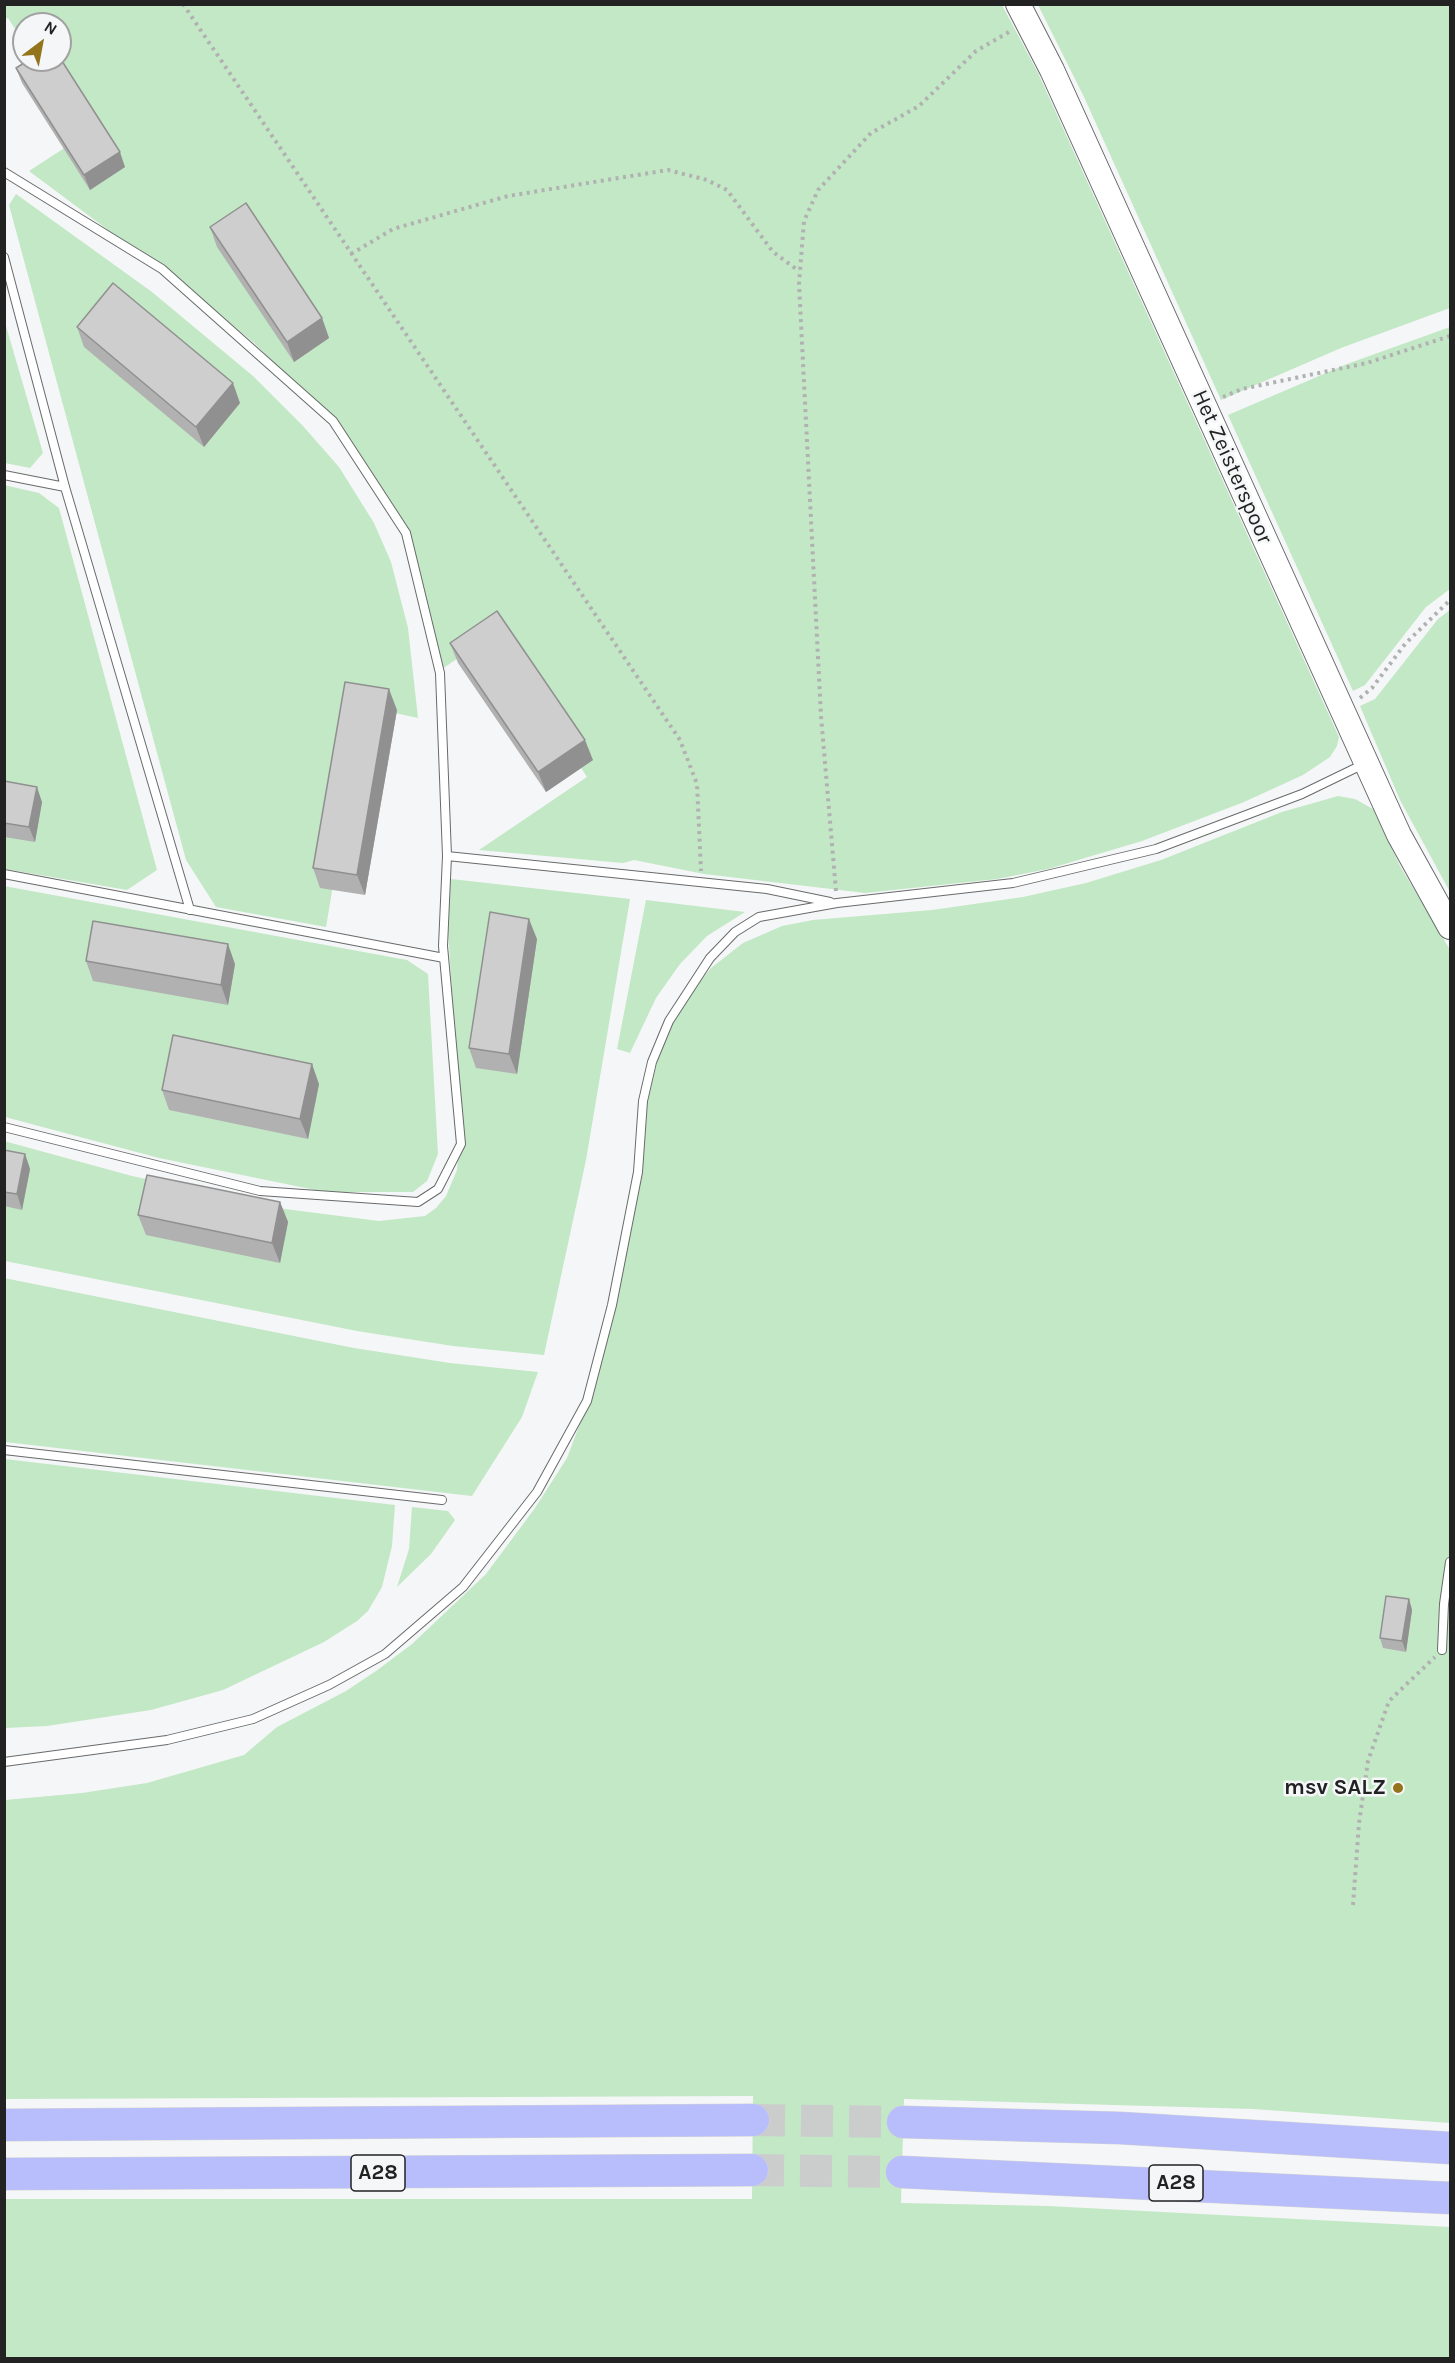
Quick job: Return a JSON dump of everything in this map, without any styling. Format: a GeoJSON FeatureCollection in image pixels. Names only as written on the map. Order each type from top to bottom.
{"type":"FeatureCollection","features":[{"type":"Feature","properties":{"kind":"highway","name":"A28"},"geometry":{"type":"LineString","coordinates":[[4,2125],[753,2120]]}},
{"type":"Feature","properties":{"kind":"highway","name":"A28"},"geometry":{"type":"LineString","coordinates":[[903,2122],[1120,2128],[1450,2148]]}},
{"type":"Feature","properties":{"kind":"highway","name":"A28"},"geometry":{"type":"LineString","coordinates":[[4,2174],[752,2170]]}},
{"type":"Feature","properties":{"kind":"highway","name":"A28"},"geometry":{"type":"LineString","coordinates":[[902,2172],[1450,2198]]}},
{"type":"Feature","properties":{"kind":"street","name":"Het Zeisterspoor"},"geometry":{"type":"LineString","coordinates":[[1023,14],[1205,405],[1414,866],[1450,927]]}},
{"type":"Feature","properties":{"kind":"lane"},"geometry":{"type":"LineString","coordinates":[[4,172],[162,269],[333,420],[406,533],[440,673],[447,856],[444,958],[462,1144],[438,1189],[418,1202],[260,1191],[4,1127]]}},
{"type":"Feature","properties":{"kind":"lane"},"geometry":{"type":"LineString","coordinates":[[4,257],[65,487],[190,910]]}},
{"type":"Feature","properties":{"kind":"lane"},"geometry":{"type":"LineString","coordinates":[[4,475],[65,487]]}},
{"type":"Feature","properties":{"kind":"lane"},"geometry":{"type":"LineString","coordinates":[[4,1762],[167,1740],[253,1719],[329,1685],[385,1654],[464,1587],[537,1492],[587,1401],[612,1305],[638,1172],[644,1101],[650,1072],[669,1021],[711,958],[735,932],[759,917],[837,903],[1013,883],[1155,849],[1302,794],[1366,763]]}},
{"type":"Feature","properties":{"kind":"lane"},"geometry":{"type":"LineString","coordinates":[[447,856],[767,889],[837,903]]}},
{"type":"Feature","properties":{"kind":"lane"},"geometry":{"type":"LineString","coordinates":[[4,874],[444,958]]}},
{"type":"Feature","properties":{"kind":"lane"},"geometry":{"type":"LineString","coordinates":[[4,1450],[442,1500]]}},
{"type":"Feature","properties":{"kind":"lane"},"geometry":{"type":"LineString","coordinates":[[1442,1650],[1444,1604],[1450,1562]]}},
{"type":"Feature","properties":{"kind":"path"},"geometry":{"type":"LineString","coordinates":[[183,4],[680,740],[697,784],[702,882]]}},
{"type":"Feature","properties":{"kind":"path"},"geometry":{"type":"LineString","coordinates":[[837,903],[821,716],[800,271],[804,221],[818,190],[872,133],[919,106],[976,51],[998,37],[1023,14]]}},
{"type":"Feature","properties":{"kind":"path"},"geometry":{"type":"LineString","coordinates":[[351,254],[393,229],[508,196],[668,170],[707,180],[727,190],[773,252],[800,271]]}},
{"type":"Feature","properties":{"kind":"path"},"geometry":{"type":"LineString","coordinates":[[1205,405],[1242,389],[1367,363],[1450,336]]}},
{"type":"Feature","properties":{"kind":"path"},"geometry":{"type":"LineString","coordinates":[[1341,708],[1372,688],[1405,644],[1450,600]]}},
{"type":"Feature","properties":{"kind":"path"},"geometry":{"type":"LineString","coordinates":[[1353,1905],[1359,1823],[1368,1761],[1389,1701],[1442,1650]]}},
{"type":"Feature","properties":{"kind":"green space"},"geometry":{"type":"Polygon","coordinates":[[[5,4],[1002,5],[1038,73],[1339,737],[1337,746],[1330,757],[1303,775],[1244,802],[1142,841],[1048,869],[997,879],[865,893],[704,874],[634,860],[623,863],[479,850],[587,777],[494,634],[439,671],[400,526],[328,416],[253,342],[191,292],[29,171],[83,136],[64,72],[72,72],[72,12],[12,12],[12,24],[8,18],[5,19],[5,4]]]}},
{"type":"Feature","properties":{"kind":"green space"},"geometry":{"type":"Polygon","coordinates":[[[1038,5],[1450,5],[1450,308],[1341,348],[1221,400],[1084,97],[1038,5]]]}},
{"type":"Feature","properties":{"kind":"green space"},"geometry":{"type":"Polygon","coordinates":[[[16,194],[152,292],[253,376],[303,426],[339,467],[374,523],[391,562],[408,628],[418,718],[363,706],[326,927],[216,907],[186,860],[9,205],[16,194]]]}},
{"type":"Feature","properties":{"kind":"green space"},"geometry":{"type":"Polygon","coordinates":[[[4,319],[43,453],[30,468],[5,463],[4,319]]]}},
{"type":"Feature","properties":{"kind":"green space"},"geometry":{"type":"Polygon","coordinates":[[[1450,327],[1450,589],[1426,607],[1365,685],[1353,691],[1228,415],[1347,364],[1450,327]]]}},
{"type":"Feature","properties":{"kind":"green space"},"geometry":{"type":"Polygon","coordinates":[[[4,485],[39,493],[59,508],[157,870],[127,890],[5,869],[4,485]]]}},
{"type":"Feature","properties":{"kind":"green space"},"geometry":{"type":"Polygon","coordinates":[[[1450,610],[1450,892],[1400,800],[1360,706],[1375,699],[1438,619],[1450,610]]]}},
{"type":"Feature","properties":{"kind":"green space"},"geometry":{"type":"Polygon","coordinates":[[[1338,796],[1355,799],[1373,809],[1400,866],[1450,950],[1450,2123],[1253,2109],[904,2099],[901,2203],[1048,2206],[1450,2227],[1450,2358],[5,2358],[5,2199],[752,2199],[753,2096],[5,2099],[5,1800],[82,1793],[147,1783],[244,1755],[277,1727],[346,1691],[376,1671],[412,1644],[486,1574],[535,1508],[567,1458],[588,1402],[622,1260],[645,1109],[659,1055],[676,1010],[711,968],[743,943],[782,926],[813,920],[932,910],[1023,897],[1086,883],[1161,860],[1282,812],[1338,796]]]}},
{"type":"Feature","properties":{"kind":"green space"},"geometry":{"type":"Polygon","coordinates":[[[445,880],[630,899],[586,1160],[544,1355],[453,1346],[357,1331],[5,1261],[4,1141],[132,1176],[285,1209],[379,1221],[425,1216],[436,1208],[446,1196],[457,1170],[460,1126],[445,880]]]}},
{"type":"Feature","properties":{"kind":"green space"},"geometry":{"type":"Polygon","coordinates":[[[4,886],[407,960],[428,974],[438,1154],[427,1181],[413,1192],[325,1192],[159,1158],[5,1117],[4,886]]]}},
{"type":"Feature","properties":{"kind":"green space"},"geometry":{"type":"Polygon","coordinates":[[[646,900],[745,912],[707,936],[680,964],[656,998],[630,1053],[617,1049],[646,900]]]}},
{"type":"Feature","properties":{"kind":"green space"},"geometry":{"type":"Polygon","coordinates":[[[4,1278],[354,1348],[450,1363],[538,1372],[522,1417],[472,1496],[5,1442],[4,1278]]]}},
{"type":"Feature","properties":{"kind":"green space"},"geometry":{"type":"Polygon","coordinates":[[[5,1459],[395,1505],[392,1546],[382,1587],[368,1611],[357,1621],[324,1642],[223,1690],[151,1710],[47,1726],[5,1728],[5,1459]]]}},
{"type":"Feature","properties":{"kind":"green space"},"geometry":{"type":"Polygon","coordinates":[[[412,1507],[448,1511],[455,1520],[431,1554],[397,1587],[409,1549],[412,1507]]]}},
{"type":"Feature","properties":{"kind":"building"},"geometry":{"type":"Polygon","coordinates":[[[19,72],[69,72],[120,152],[84,175],[19,72]]]}},
{"type":"Feature","properties":{"kind":"building"},"geometry":{"type":"Polygon","coordinates":[[[246,203],[322,318],[287,342],[210,227],[246,203]]]}},
{"type":"Feature","properties":{"kind":"building"},"geometry":{"type":"Polygon","coordinates":[[[113,283],[233,383],[196,427],[77,327],[113,283]]]}},
{"type":"Feature","properties":{"kind":"building"},"geometry":{"type":"Polygon","coordinates":[[[497,611],[585,740],[538,772],[450,643],[497,611]]]}},
{"type":"Feature","properties":{"kind":"building"},"geometry":{"type":"Polygon","coordinates":[[[345,682],[389,689],[357,875],[313,868],[345,682]]]}},
{"type":"Feature","properties":{"kind":"building"},"geometry":{"type":"Polygon","coordinates":[[[4,781],[37,787],[29,827],[4,823],[4,781]]]}},
{"type":"Feature","properties":{"kind":"building"},"geometry":{"type":"Polygon","coordinates":[[[490,912],[529,919],[509,1054],[469,1048],[490,912]]]}},
{"type":"Feature","properties":{"kind":"building"},"geometry":{"type":"Polygon","coordinates":[[[93,921],[228,944],[221,985],[86,961],[93,921]]]}},
{"type":"Feature","properties":{"kind":"building"},"geometry":{"type":"Polygon","coordinates":[[[173,1035],[312,1064],[300,1119],[162,1090],[173,1035]]]}},
{"type":"Feature","properties":{"kind":"building"},"geometry":{"type":"Polygon","coordinates":[[[4,1150],[25,1154],[17,1194],[4,1192],[4,1150]]]}},
{"type":"Feature","properties":{"kind":"building"},"geometry":{"type":"Polygon","coordinates":[[[147,1175],[280,1202],[272,1243],[138,1215],[147,1175]]]}},
{"type":"Feature","properties":{"kind":"building"},"geometry":{"type":"Polygon","coordinates":[[[1386,1596],[1409,1599],[1402,1641],[1380,1638],[1386,1596]]]}},
{"type":"Feature","properties":{"kind":"tunnel"},"geometry":{"type":"LineString","coordinates":[[753,2120],[903,2122]]}},
{"type":"Feature","properties":{"kind":"tunnel"},"geometry":{"type":"LineString","coordinates":[[752,2170],[902,2172]]}},
{"type":"Feature","properties":{"kind":"place","name":"msv SALZ"},"geometry":{"type":"Point","coordinates":[1398,1788]}}]}
